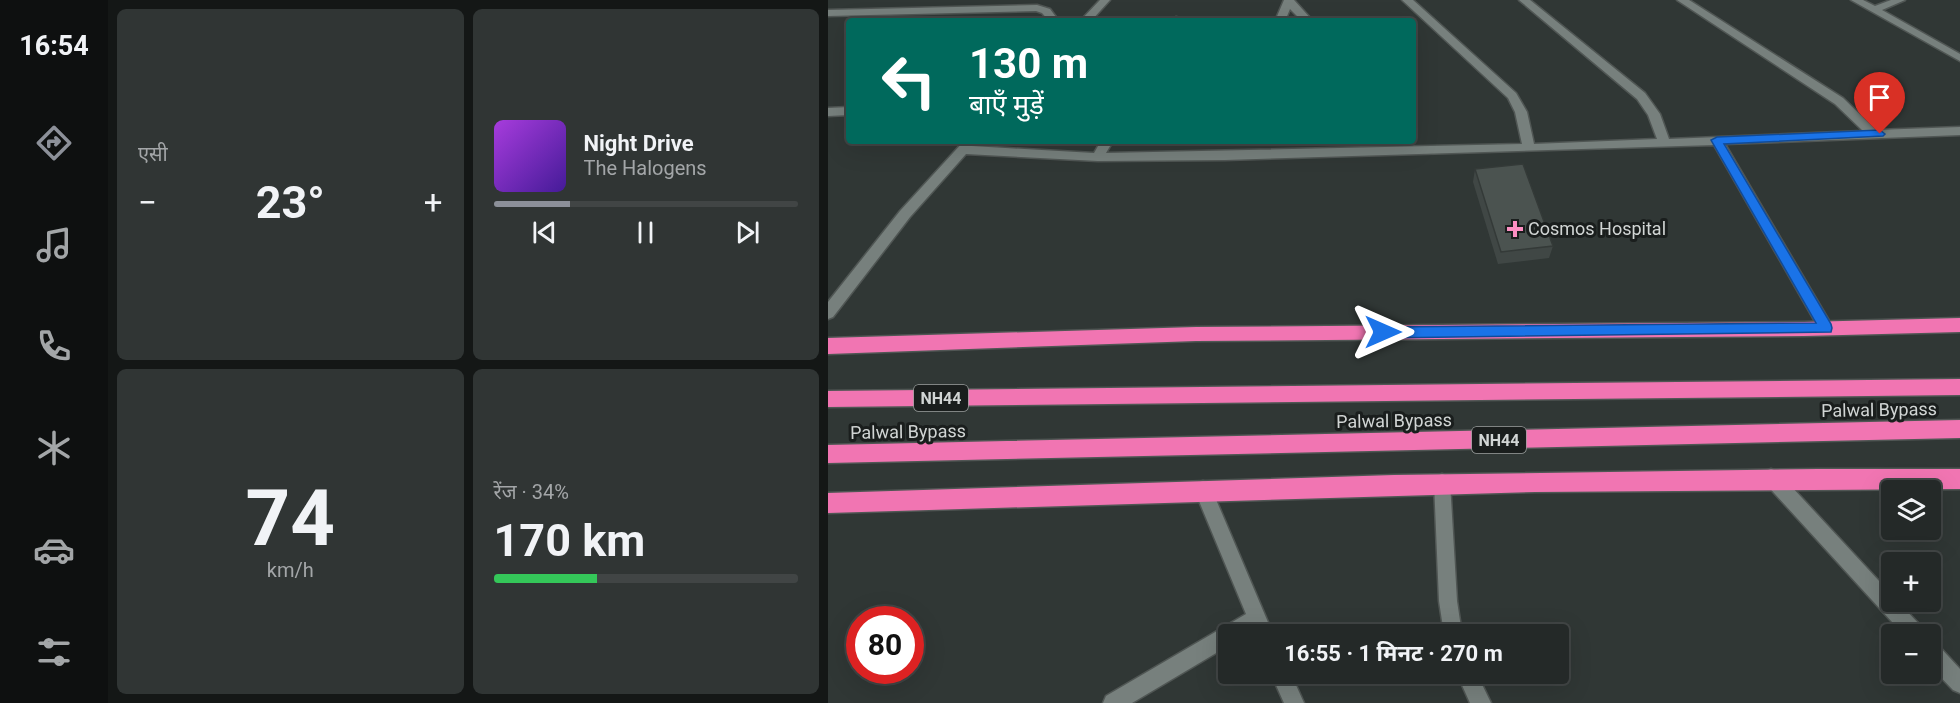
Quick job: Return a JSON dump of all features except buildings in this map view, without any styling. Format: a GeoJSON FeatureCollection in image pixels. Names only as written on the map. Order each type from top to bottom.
{"type":"FeatureCollection","features":[{"type":"Feature","properties":{"kind":"highway"},"geometry":{"type":"LineString","coordinates":[[828,346],[1196,334],[1960,325]]}},
{"type":"Feature","properties":{"kind":"highway","name":"Palwal Bypass"},"geometry":{"type":"LineString","coordinates":[[828,399],[1960,387]]}},
{"type":"Feature","properties":{"kind":"highway","name":"Palwal Bypass"},"geometry":{"type":"LineString","coordinates":[[828,454],[1960,429]]}},
{"type":"Feature","properties":{"kind":"highway"},"geometry":{"type":"LineString","coordinates":[[828,502],[1442,482],[1771,477],[1960,479]]}},
{"type":"Feature","properties":{"kind":"street"},"geometry":{"type":"LineString","coordinates":[[1088,18],[1105,0]]}},
{"type":"Feature","properties":{"kind":"street"},"geometry":{"type":"LineString","coordinates":[[1407,0],[1512,96],[1521,112],[1529,148]]}},
{"type":"Feature","properties":{"kind":"street"},"geometry":{"type":"LineString","coordinates":[[1524,0],[1641,96],[1654,114],[1664,142]]}},
{"type":"Feature","properties":{"kind":"street"},"geometry":{"type":"LineString","coordinates":[[1682,0],[1839,101],[1873,134]]}},
{"type":"Feature","properties":{"kind":"street"},"geometry":{"type":"LineString","coordinates":[[1856,0],[1960,58]]}},
{"type":"Feature","properties":{"kind":"street"},"geometry":{"type":"LineString","coordinates":[[1874,10],[1900,0]]}},
{"type":"Feature","properties":{"kind":"street"},"geometry":{"type":"LineString","coordinates":[[1281,18],[1289,1],[1305,18]]}},
{"type":"Feature","properties":{"kind":"street"},"geometry":{"type":"LineString","coordinates":[[828,13],[1037,8],[1046,11],[1052,18]]}},
{"type":"Feature","properties":{"kind":"street"},"geometry":{"type":"LineString","coordinates":[[828,112],[846,111]]}},
{"type":"Feature","properties":{"kind":"street"},"geometry":{"type":"LineString","coordinates":[[828,313],[912,206],[966,146],[1098,158],[1225,156],[1390,146],[1529,148],[1960,131]]}},
{"type":"Feature","properties":{"kind":"street"},"geometry":{"type":"LineString","coordinates":[[1717,140],[1826,328]]}},
{"type":"Feature","properties":{"kind":"street"},"geometry":{"type":"LineString","coordinates":[[1098,158],[1105,144]]}},
{"type":"Feature","properties":{"kind":"street"},"geometry":{"type":"LineString","coordinates":[[1225,156],[1230,144]]}},
{"type":"Feature","properties":{"kind":"street"},"geometry":{"type":"LineString","coordinates":[[1771,477],[1906,624]]}},
{"type":"Feature","properties":{"kind":"street"},"geometry":{"type":"LineString","coordinates":[[1442,482],[1448,601],[1451,624]]}},
{"type":"Feature","properties":{"kind":"street"},"geometry":{"type":"LineString","coordinates":[[1203,489],[1260,624]]}},
{"type":"Feature","properties":{"kind":"street"},"geometry":{"type":"LineString","coordinates":[[1113,703],[1218,641]]}},
{"type":"Feature","properties":{"kind":"street"},"geometry":{"type":"LineString","coordinates":[[1941,663],[1960,683]]}},
{"type":"Feature","properties":{"kind":"street"},"geometry":{"type":"LineString","coordinates":[[1285,684],[1294,703]]}},
{"type":"Feature","properties":{"kind":"street"},"geometry":{"type":"LineString","coordinates":[[1472,684],[1481,703]]}},
{"type":"Feature","properties":{"kind":"place","name":"Cosmos Hospital"},"geometry":{"type":"Point","coordinates":[1515,229]}},
{"type":"Feature","properties":{"kind":"route"},"geometry":{"type":"LineString","coordinates":[[1383,332],[1826,328],[1717,140],[1880,134]]}}]}
